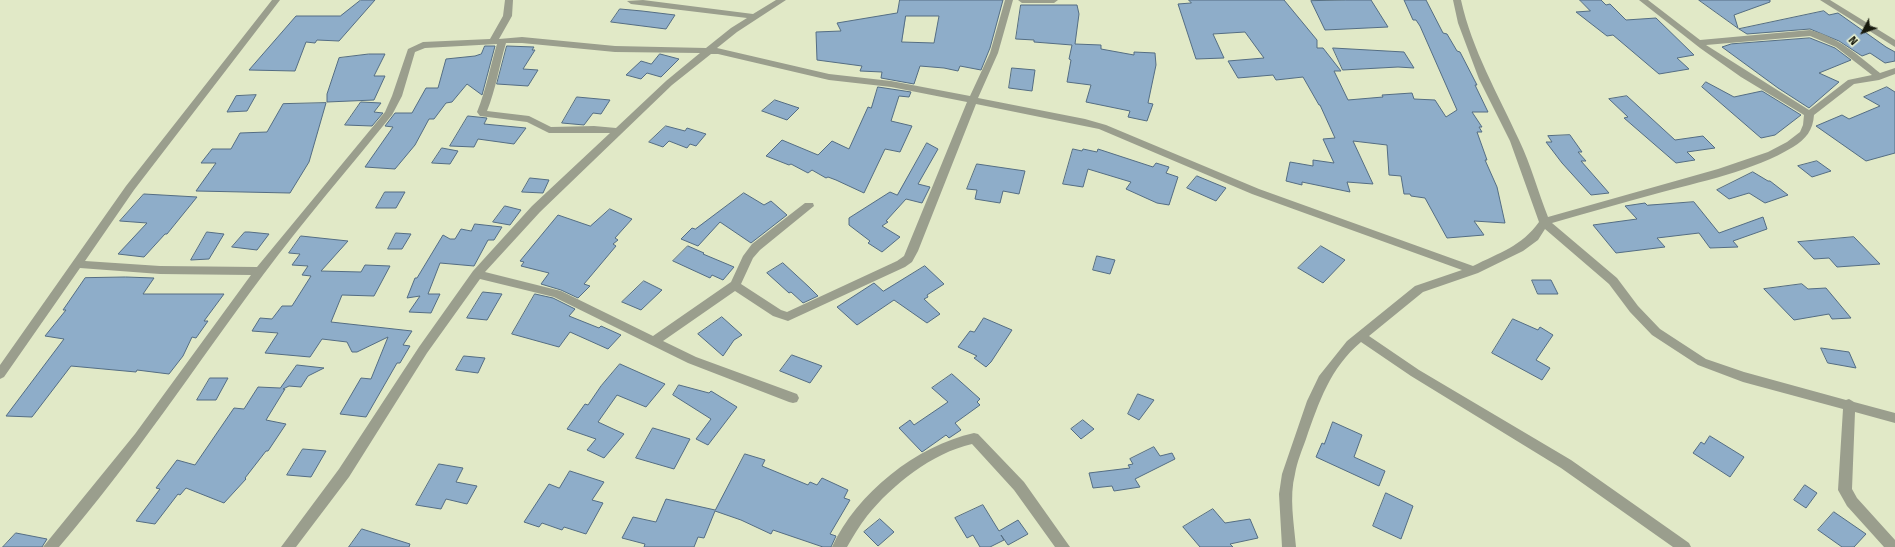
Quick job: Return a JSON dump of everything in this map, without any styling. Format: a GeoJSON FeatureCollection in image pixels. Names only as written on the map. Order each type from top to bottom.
{"type":"FeatureCollection","features":[{"type":"Feature","properties":{"kind":"street"},"geometry":{"type":"LineString","coordinates":[[0,374],[130,188],[276,0]]}},
{"type":"Feature","properties":{"kind":"street"},"geometry":{"type":"LineString","coordinates":[[509,0],[510,6],[498,41],[491,89],[482,112],[483,114],[529,119],[549,130],[561,131],[594,129],[618,131]]}},
{"type":"Feature","properties":{"kind":"street"},"geometry":{"type":"LineString","coordinates":[[288,547],[344,473],[424,350],[477,274],[536,210],[669,83],[734,30],[782,0]]}},
{"type":"Feature","properties":{"kind":"street"},"geometry":{"type":"LineString","coordinates":[[735,285],[777,313],[788,317],[901,264],[908,258],[946,163],[994,53],[1009,0]]}},
{"type":"Feature","properties":{"kind":"street"},"geometry":{"type":"LineString","coordinates":[[1022,0],[1054,0]]}},
{"type":"Feature","properties":{"kind":"street"},"geometry":{"type":"LineString","coordinates":[[1457,0],[1462,23],[1484,79],[1515,141],[1544,222],[1613,281],[1634,309],[1656,332],[1702,362],[1743,377],[1849,404],[1895,418]]}},
{"type":"Feature","properties":{"kind":"street"},"geometry":{"type":"LineString","coordinates":[[1643,0],[1739,72],[1809,114]]}},
{"type":"Feature","properties":{"kind":"street"},"geometry":{"type":"LineString","coordinates":[[1824,0],[1895,44]]}},
{"type":"Feature","properties":{"kind":"street"},"geometry":{"type":"LineString","coordinates":[[631,1],[662,2],[755,17]]}},
{"type":"Feature","properties":{"kind":"street"},"geometry":{"type":"LineString","coordinates":[[1699,43],[1810,33],[1821,35],[1842,46],[1879,77]]}},
{"type":"Feature","properties":{"kind":"street"},"geometry":{"type":"LineString","coordinates":[[50,547],[85,507],[139,438],[260,271],[389,113],[397,96],[410,51],[423,45],[498,41],[535,41],[615,49],[708,51],[746,57],[828,77],[891,84],[1085,122],[1109,129],[1225,180],[1406,247],[1474,270]]}},
{"type":"Feature","properties":{"kind":"street"},"geometry":{"type":"LineString","coordinates":[[1809,114],[1851,82],[1879,77],[1895,71]]}},
{"type":"Feature","properties":{"kind":"street"},"geometry":{"type":"LineString","coordinates":[[1289,547],[1286,494],[1288,474],[1313,401],[1323,379],[1351,344],[1419,290],[1474,270],[1519,248],[1534,237],[1544,222],[1732,168],[1774,152],[1795,141],[1803,134],[1809,122],[1809,114]]}},
{"type":"Feature","properties":{"kind":"street"},"geometry":{"type":"LineString","coordinates":[[654,341],[735,285],[748,256],[756,247],[809,206]]}},
{"type":"Feature","properties":{"kind":"street"},"geometry":{"type":"LineString","coordinates":[[76,264],[160,270],[260,271]]}},
{"type":"Feature","properties":{"kind":"street"},"geometry":{"type":"LineString","coordinates":[[477,274],[557,294],[692,360],[793,398]]}},
{"type":"Feature","properties":{"kind":"street"},"geometry":{"type":"LineString","coordinates":[[1361,336],[1415,374],[1566,464],[1684,547]]}},
{"type":"Feature","properties":{"kind":"street"},"geometry":{"type":"LineString","coordinates":[[1849,404],[1845,490],[1852,502],[1894,547]]}},
{"type":"Feature","properties":{"kind":"street"},"geometry":{"type":"LineString","coordinates":[[839,547],[863,511],[878,494],[905,472],[948,445],[961,440],[974,438],[1019,486],[1063,547]]}},
{"type":"Feature","properties":{"kind":"building"},"geometry":{"type":"Polygon","coordinates":[[[361,0],[375,0],[339,41],[317,40],[315,43],[306,42],[295,71],[249,70],[296,16],[340,16],[361,0]]]}},
{"type":"Feature","properties":{"kind":"building"},"geometry":{"type":"Polygon","coordinates":[[[900,0],[1003,0],[990,48],[981,70],[960,66],[958,71],[920,66],[914,84],[881,78],[882,72],[860,71],[862,66],[817,60],[816,32],[841,31],[837,23],[897,13],[900,0]],[[906,16],[902,42],[934,43],[939,16],[906,16]]]}},
{"type":"Feature","properties":{"kind":"building"},"geometry":{"type":"Polygon","coordinates":[[[1189,0],[1284,0],[1317,40],[1317,48],[1323,48],[1341,71],[1334,71],[1348,100],[1383,97],[1382,95],[1412,93],[1414,99],[1435,100],[1446,117],[1457,110],[1420,26],[1416,20],[1413,20],[1404,0],[1426,0],[1443,33],[1447,34],[1457,51],[1460,52],[1477,85],[1475,85],[1488,112],[1472,112],[1482,127],[1479,127],[1482,132],[1477,132],[1487,160],[1485,160],[1497,187],[1505,223],[1474,221],[1484,235],[1447,238],[1425,198],[1404,194],[1401,176],[1389,175],[1387,145],[1353,141],[1373,184],[1347,182],[1350,192],[1302,182],[1302,185],[1286,181],[1290,162],[1313,166],[1313,160],[1334,163],[1323,139],[1335,138],[1320,105],[1303,77],[1276,80],[1273,75],[1238,78],[1228,61],[1264,58],[1245,32],[1213,34],[1224,58],[1196,59],[1178,4],[1191,3],[1189,0]]]}},
{"type":"Feature","properties":{"kind":"building"},"geometry":{"type":"Polygon","coordinates":[[[1371,0],[1388,27],[1325,30],[1311,1],[1371,0]]]}},
{"type":"Feature","properties":{"kind":"building"},"geometry":{"type":"Polygon","coordinates":[[[1580,0],[1601,0],[1606,5],[1610,4],[1626,20],[1656,18],[1694,55],[1677,58],[1689,69],[1659,74],[1613,35],[1607,36],[1576,12],[1590,11],[1580,0]]]}},
{"type":"Feature","properties":{"kind":"building"},"geometry":{"type":"Polygon","coordinates":[[[1699,0],[1770,0],[1770,2],[1734,15],[1738,28],[1699,0]]]}},
{"type":"Feature","properties":{"kind":"building"},"geometry":{"type":"Polygon","coordinates":[[[1021,5],[1077,5],[1079,14],[1075,44],[1101,45],[1101,49],[1134,55],[1134,52],[1155,53],[1156,65],[1148,103],[1153,104],[1147,121],[1128,117],[1130,111],[1086,102],[1091,85],[1067,82],[1072,45],[1016,39],[1021,5]]]}},
{"type":"Feature","properties":{"kind":"building"},"geometry":{"type":"Polygon","coordinates":[[[620,9],[675,15],[666,29],[611,22],[620,9]]]}},
{"type":"Feature","properties":{"kind":"building"},"geometry":{"type":"Polygon","coordinates":[[[1824,11],[1829,15],[1838,13],[1895,52],[1895,61],[1885,63],[1870,53],[1862,56],[1839,41],[1810,29],[1747,34],[1739,29],[1824,11]]]}},
{"type":"Feature","properties":{"kind":"building"},"geometry":{"type":"Polygon","coordinates":[[[1810,38],[1835,48],[1851,60],[1819,73],[1839,82],[1809,108],[1778,88],[1722,47],[1731,44],[1810,38]]]}},
{"type":"Feature","properties":{"kind":"building"},"geometry":{"type":"Polygon","coordinates":[[[485,46],[495,46],[482,95],[467,84],[452,102],[446,103],[434,119],[429,119],[415,145],[395,169],[365,167],[393,127],[385,126],[395,113],[412,113],[426,88],[438,88],[446,59],[481,54],[485,46]]]}},
{"type":"Feature","properties":{"kind":"building"},"geometry":{"type":"Polygon","coordinates":[[[507,46],[534,47],[532,50],[535,50],[523,69],[538,70],[528,86],[497,84],[507,46]]]}},
{"type":"Feature","properties":{"kind":"building"},"geometry":{"type":"Polygon","coordinates":[[[1333,48],[1404,52],[1414,68],[1398,67],[1343,70],[1333,48]]]}},
{"type":"Feature","properties":{"kind":"building"},"geometry":{"type":"Polygon","coordinates":[[[369,54],[385,54],[374,76],[385,76],[374,100],[327,102],[327,94],[339,58],[369,54]]]}},
{"type":"Feature","properties":{"kind":"building"},"geometry":{"type":"Polygon","coordinates":[[[660,54],[679,59],[661,77],[647,73],[641,79],[626,75],[641,61],[651,64],[660,54]]]}},
{"type":"Feature","properties":{"kind":"building"},"geometry":{"type":"Polygon","coordinates":[[[1012,68],[1035,70],[1032,91],[1009,88],[1012,68]]]}},
{"type":"Feature","properties":{"kind":"building"},"geometry":{"type":"Polygon","coordinates":[[[1706,82],[1734,97],[1762,91],[1801,115],[1775,135],[1761,138],[1702,87],[1706,82]]]}},
{"type":"Feature","properties":{"kind":"building"},"geometry":{"type":"Polygon","coordinates":[[[878,87],[911,92],[909,97],[899,96],[891,121],[912,126],[900,152],[885,149],[864,193],[836,180],[828,177],[826,178],[812,170],[808,173],[791,164],[789,165],[766,156],[782,140],[818,155],[832,141],[849,149],[868,107],[871,108],[878,87]]]}},
{"type":"Feature","properties":{"kind":"building"},"geometry":{"type":"Polygon","coordinates":[[[1887,87],[1895,92],[1895,153],[1866,161],[1816,126],[1842,115],[1849,119],[1880,106],[1864,97],[1887,87]]]}},
{"type":"Feature","properties":{"kind":"building"},"geometry":{"type":"Polygon","coordinates":[[[256,95],[247,111],[227,112],[236,96],[256,95]]]}},
{"type":"Feature","properties":{"kind":"building"},"geometry":{"type":"Polygon","coordinates":[[[1627,96],[1675,140],[1703,136],[1715,148],[1687,152],[1695,160],[1676,163],[1624,118],[1628,117],[1609,99],[1627,96]]]}},
{"type":"Feature","properties":{"kind":"building"},"geometry":{"type":"Polygon","coordinates":[[[577,97],[610,100],[601,114],[593,113],[584,125],[562,123],[577,97]]]}},
{"type":"Feature","properties":{"kind":"building"},"geometry":{"type":"Polygon","coordinates":[[[775,100],[799,108],[787,120],[762,111],[775,100]]]}},
{"type":"Feature","properties":{"kind":"building"},"geometry":{"type":"Polygon","coordinates":[[[361,102],[381,103],[374,112],[383,113],[372,126],[345,125],[361,102]]]}},
{"type":"Feature","properties":{"kind":"building"},"geometry":{"type":"Polygon","coordinates":[[[326,103],[309,162],[290,193],[196,191],[216,163],[201,163],[212,149],[231,149],[240,133],[267,132],[283,104],[326,103]]]}},
{"type":"Feature","properties":{"kind":"building"},"geometry":{"type":"Polygon","coordinates":[[[468,116],[487,118],[484,124],[526,128],[514,144],[478,139],[474,147],[450,146],[468,116]]]}},
{"type":"Feature","properties":{"kind":"building"},"geometry":{"type":"Polygon","coordinates":[[[666,126],[685,131],[687,128],[706,134],[696,146],[690,144],[687,148],[669,141],[663,147],[649,142],[666,126]]]}},
{"type":"Feature","properties":{"kind":"building"},"geometry":{"type":"Polygon","coordinates":[[[1570,135],[1582,152],[1578,152],[1586,161],[1581,161],[1609,193],[1591,195],[1562,163],[1546,142],[1552,142],[1548,136],[1570,135]]]}},
{"type":"Feature","properties":{"kind":"building"},"geometry":{"type":"Polygon","coordinates":[[[927,143],[938,149],[918,184],[930,187],[922,203],[906,199],[886,221],[888,222],[882,226],[900,237],[882,252],[868,243],[870,241],[849,225],[849,218],[890,192],[897,195],[927,143]]]}},
{"type":"Feature","properties":{"kind":"building"},"geometry":{"type":"Polygon","coordinates":[[[442,148],[458,151],[450,164],[432,163],[442,148]]]}},
{"type":"Feature","properties":{"kind":"building"},"geometry":{"type":"Polygon","coordinates":[[[1073,149],[1082,151],[1083,149],[1097,152],[1098,149],[1153,167],[1156,163],[1169,167],[1166,173],[1178,177],[1169,205],[1157,203],[1126,189],[1131,182],[1088,169],[1083,187],[1063,184],[1073,149]]]}},
{"type":"Feature","properties":{"kind":"building"},"geometry":{"type":"Polygon","coordinates":[[[1817,161],[1831,171],[1812,177],[1798,166],[1817,161]]]}},
{"type":"Feature","properties":{"kind":"building"},"geometry":{"type":"Polygon","coordinates":[[[977,164],[1025,171],[1019,194],[1003,191],[1000,203],[975,199],[977,190],[967,189],[977,164]]]}},
{"type":"Feature","properties":{"kind":"building"},"geometry":{"type":"Polygon","coordinates":[[[1753,172],[1770,181],[1788,195],[1765,203],[1749,193],[1729,199],[1717,190],[1753,172]]]}},
{"type":"Feature","properties":{"kind":"building"},"geometry":{"type":"Polygon","coordinates":[[[1197,176],[1226,188],[1216,201],[1187,188],[1197,176]]]}},
{"type":"Feature","properties":{"kind":"building"},"geometry":{"type":"Polygon","coordinates":[[[530,178],[549,180],[543,193],[522,192],[530,178]]]}},
{"type":"Feature","properties":{"kind":"building"},"geometry":{"type":"Polygon","coordinates":[[[385,192],[405,192],[396,208],[376,208],[385,192]]]}},
{"type":"Feature","properties":{"kind":"building"},"geometry":{"type":"Polygon","coordinates":[[[744,193],[764,205],[771,201],[787,215],[751,243],[720,222],[698,246],[681,239],[692,228],[695,229],[744,193]]]}},
{"type":"Feature","properties":{"kind":"building"},"geometry":{"type":"Polygon","coordinates":[[[144,194],[197,197],[167,234],[165,234],[144,257],[118,254],[147,223],[120,221],[144,194]]]}},
{"type":"Feature","properties":{"kind":"building"},"geometry":{"type":"Polygon","coordinates":[[[1694,202],[1719,233],[1763,217],[1767,229],[1733,241],[1738,247],[1710,248],[1699,233],[1657,238],[1665,247],[1616,253],[1593,225],[1637,219],[1625,206],[1645,203],[1647,205],[1694,202]]]}},
{"type":"Feature","properties":{"kind":"building"},"geometry":{"type":"Polygon","coordinates":[[[505,206],[521,210],[510,225],[493,222],[505,206]]]}},
{"type":"Feature","properties":{"kind":"building"},"geometry":{"type":"Polygon","coordinates":[[[610,209],[632,219],[615,238],[618,240],[613,244],[616,246],[584,284],[590,286],[578,298],[561,290],[541,284],[549,273],[521,266],[524,262],[520,261],[558,215],[590,226],[610,209]]]}},
{"type":"Feature","properties":{"kind":"building"},"geometry":{"type":"Polygon","coordinates":[[[475,224],[502,227],[494,240],[488,240],[474,266],[440,263],[428,294],[440,294],[431,313],[409,312],[420,296],[407,298],[415,278],[417,278],[443,235],[450,239],[455,239],[461,229],[471,231],[475,224]]]}},
{"type":"Feature","properties":{"kind":"building"},"geometry":{"type":"Polygon","coordinates":[[[207,232],[224,234],[209,259],[191,260],[207,232]]]}},
{"type":"Feature","properties":{"kind":"building"},"geometry":{"type":"Polygon","coordinates":[[[245,232],[269,234],[257,250],[232,247],[245,232]]]}},
{"type":"Feature","properties":{"kind":"building"},"geometry":{"type":"Polygon","coordinates":[[[396,233],[411,234],[402,249],[388,249],[396,233]]]}},
{"type":"Feature","properties":{"kind":"building"},"geometry":{"type":"Polygon","coordinates":[[[301,236],[348,241],[321,271],[361,272],[365,265],[390,266],[374,296],[342,295],[331,322],[412,331],[403,345],[410,346],[400,363],[397,363],[366,417],[340,414],[361,378],[371,379],[388,337],[357,352],[352,352],[347,342],[322,339],[310,357],[265,353],[278,333],[252,331],[260,318],[272,319],[282,306],[292,306],[311,276],[302,275],[308,266],[292,265],[300,254],[289,253],[301,236]]]}},
{"type":"Feature","properties":{"kind":"building"},"geometry":{"type":"Polygon","coordinates":[[[1854,237],[1880,264],[1837,267],[1829,258],[1814,259],[1798,242],[1854,237]]]}},
{"type":"Feature","properties":{"kind":"building"},"geometry":{"type":"Polygon","coordinates":[[[688,246],[734,267],[723,280],[712,275],[710,278],[673,261],[688,246]]]}},
{"type":"Feature","properties":{"kind":"building"},"geometry":{"type":"Polygon","coordinates":[[[1321,246],[1345,260],[1323,283],[1298,268],[1321,246]]]}},
{"type":"Feature","properties":{"kind":"building"},"geometry":{"type":"Polygon","coordinates":[[[1097,256],[1115,260],[1110,274],[1093,270],[1097,256]]]}},
{"type":"Feature","properties":{"kind":"building"},"geometry":{"type":"Polygon","coordinates":[[[783,263],[818,296],[803,303],[791,292],[789,293],[767,273],[783,263]]]}},
{"type":"Feature","properties":{"kind":"building"},"geometry":{"type":"Polygon","coordinates":[[[925,266],[944,284],[927,295],[928,297],[924,299],[940,314],[927,323],[894,300],[857,325],[837,307],[874,283],[883,291],[925,266]]]}},
{"type":"Feature","properties":{"kind":"building"},"geometry":{"type":"Polygon","coordinates":[[[85,278],[154,278],[143,294],[224,294],[204,321],[208,321],[196,338],[192,337],[183,356],[169,374],[137,370],[136,372],[71,366],[32,417],[6,416],[64,339],[45,336],[66,310],[63,310],[85,278]]]}},
{"type":"Feature","properties":{"kind":"building"},"geometry":{"type":"Polygon","coordinates":[[[1532,280],[1551,280],[1558,294],[1538,294],[1532,280]]]}},
{"type":"Feature","properties":{"kind":"building"},"geometry":{"type":"Polygon","coordinates":[[[644,281],[662,290],[641,310],[622,302],[644,281]]]}},
{"type":"Feature","properties":{"kind":"building"},"geometry":{"type":"Polygon","coordinates":[[[1802,284],[1808,289],[1826,288],[1851,318],[1832,319],[1829,314],[1794,320],[1764,289],[1802,284]]]}},
{"type":"Feature","properties":{"kind":"building"},"geometry":{"type":"Polygon","coordinates":[[[483,292],[502,294],[487,320],[467,318],[483,292]]]}},
{"type":"Feature","properties":{"kind":"building"},"geometry":{"type":"Polygon","coordinates":[[[535,294],[553,298],[575,309],[569,316],[599,328],[601,326],[621,335],[608,349],[570,332],[559,347],[512,334],[535,294]]]}},
{"type":"Feature","properties":{"kind":"building"},"geometry":{"type":"Polygon","coordinates":[[[722,317],[742,335],[734,340],[723,356],[698,334],[722,317]]]}},
{"type":"Feature","properties":{"kind":"building"},"geometry":{"type":"Polygon","coordinates":[[[984,318],[1012,330],[991,362],[986,367],[974,358],[977,356],[958,347],[970,331],[974,332],[984,318]]]}},
{"type":"Feature","properties":{"kind":"building"},"geometry":{"type":"Polygon","coordinates":[[[1513,319],[1538,330],[1540,327],[1553,335],[1536,360],[1550,368],[1542,380],[1492,353],[1513,319]]]}},
{"type":"Feature","properties":{"kind":"building"},"geometry":{"type":"Polygon","coordinates":[[[1821,348],[1849,352],[1856,368],[1828,363],[1821,348]]]}},
{"type":"Feature","properties":{"kind":"building"},"geometry":{"type":"Polygon","coordinates":[[[792,355],[822,366],[810,383],[780,371],[792,355]]]}},
{"type":"Feature","properties":{"kind":"building"},"geometry":{"type":"Polygon","coordinates":[[[464,356],[485,358],[478,373],[456,370],[464,356]]]}},
{"type":"Feature","properties":{"kind":"building"},"geometry":{"type":"Polygon","coordinates":[[[620,364],[665,384],[646,407],[617,395],[598,422],[624,434],[604,458],[587,450],[596,439],[567,429],[585,404],[588,405],[601,386],[620,364]]]}},
{"type":"Feature","properties":{"kind":"building"},"geometry":{"type":"Polygon","coordinates":[[[297,365],[324,368],[308,376],[301,387],[289,386],[283,389],[285,389],[266,420],[286,424],[268,451],[266,451],[245,478],[246,479],[224,503],[186,488],[180,495],[178,494],[155,524],[136,521],[160,489],[156,488],[177,460],[195,465],[234,408],[244,409],[258,387],[280,388],[297,365]]]}},
{"type":"Feature","properties":{"kind":"building"},"geometry":{"type":"Polygon","coordinates":[[[952,374],[980,399],[977,402],[980,405],[955,423],[961,430],[949,438],[946,435],[922,452],[899,428],[910,420],[914,425],[948,402],[932,388],[952,374]]]}},
{"type":"Feature","properties":{"kind":"building"},"geometry":{"type":"Polygon","coordinates":[[[210,378],[228,378],[216,400],[197,400],[210,378]]]}},
{"type":"Feature","properties":{"kind":"building"},"geometry":{"type":"Polygon","coordinates":[[[679,385],[709,393],[711,391],[737,407],[708,445],[696,439],[711,419],[673,395],[679,385]]]}},
{"type":"Feature","properties":{"kind":"building"},"geometry":{"type":"Polygon","coordinates":[[[1138,394],[1154,400],[1139,420],[1128,414],[1138,394]]]}},
{"type":"Feature","properties":{"kind":"building"},"geometry":{"type":"Polygon","coordinates":[[[1083,420],[1094,429],[1081,439],[1071,429],[1083,420]]]}},
{"type":"Feature","properties":{"kind":"building"},"geometry":{"type":"Polygon","coordinates":[[[1333,422],[1362,435],[1354,457],[1385,471],[1379,486],[1316,457],[1322,443],[1324,444],[1333,422]]]}},
{"type":"Feature","properties":{"kind":"building"},"geometry":{"type":"Polygon","coordinates":[[[653,428],[690,439],[674,469],[636,458],[653,428]]]}},
{"type":"Feature","properties":{"kind":"building"},"geometry":{"type":"Polygon","coordinates":[[[1710,436],[1744,457],[1730,477],[1693,453],[1701,442],[1704,444],[1710,436]]]}},
{"type":"Feature","properties":{"kind":"building"},"geometry":{"type":"Polygon","coordinates":[[[1154,447],[1160,456],[1172,453],[1175,459],[1135,479],[1140,487],[1114,491],[1112,486],[1093,488],[1089,473],[1130,468],[1128,465],[1133,464],[1130,459],[1154,447]]]}},
{"type":"Feature","properties":{"kind":"building"},"geometry":{"type":"Polygon","coordinates":[[[303,449],[326,451],[311,477],[287,475],[303,449]]]}},
{"type":"Feature","properties":{"kind":"building"},"geometry":{"type":"Polygon","coordinates":[[[745,454],[765,460],[762,466],[808,485],[810,482],[817,485],[822,478],[848,490],[844,498],[850,500],[830,534],[836,536],[831,547],[823,547],[773,530],[771,534],[741,520],[715,511],[704,538],[698,537],[694,547],[644,547],[645,544],[622,538],[633,517],[656,522],[666,499],[715,510],[745,454]]]}},
{"type":"Feature","properties":{"kind":"building"},"geometry":{"type":"Polygon","coordinates":[[[439,464],[463,468],[456,482],[477,486],[467,504],[446,499],[441,509],[416,505],[439,464]]]}},
{"type":"Feature","properties":{"kind":"building"},"geometry":{"type":"Polygon","coordinates":[[[570,471],[604,482],[592,500],[603,503],[586,534],[564,527],[562,530],[542,523],[539,527],[524,522],[549,484],[559,488],[570,471]]]}},
{"type":"Feature","properties":{"kind":"building"},"geometry":{"type":"Polygon","coordinates":[[[1805,485],[1817,493],[1806,508],[1794,500],[1805,485]]]}},
{"type":"Feature","properties":{"kind":"building"},"geometry":{"type":"Polygon","coordinates":[[[1386,493],[1413,506],[1401,539],[1373,526],[1386,493]]]}},
{"type":"Feature","properties":{"kind":"building"},"geometry":{"type":"Polygon","coordinates":[[[983,505],[999,531],[1018,520],[1028,534],[1008,545],[1001,535],[1004,540],[990,547],[980,547],[973,535],[967,538],[955,518],[983,505]]]}},
{"type":"Feature","properties":{"kind":"building"},"geometry":{"type":"Polygon","coordinates":[[[1213,509],[1225,523],[1250,519],[1258,538],[1230,544],[1233,547],[1200,547],[1183,527],[1213,509]]]}},
{"type":"Feature","properties":{"kind":"building"},"geometry":{"type":"Polygon","coordinates":[[[1834,512],[1866,534],[1854,547],[1842,547],[1818,530],[1834,512]]]}},
{"type":"Feature","properties":{"kind":"building"},"geometry":{"type":"Polygon","coordinates":[[[880,519],[894,532],[878,546],[864,532],[880,519]]]}},
{"type":"Feature","properties":{"kind":"building"},"geometry":{"type":"Polygon","coordinates":[[[362,529],[410,544],[409,547],[349,547],[362,529]]]}},
{"type":"Feature","properties":{"kind":"building"},"geometry":{"type":"Polygon","coordinates":[[[16,533],[47,539],[42,547],[3,547],[16,533]]]}}]}
